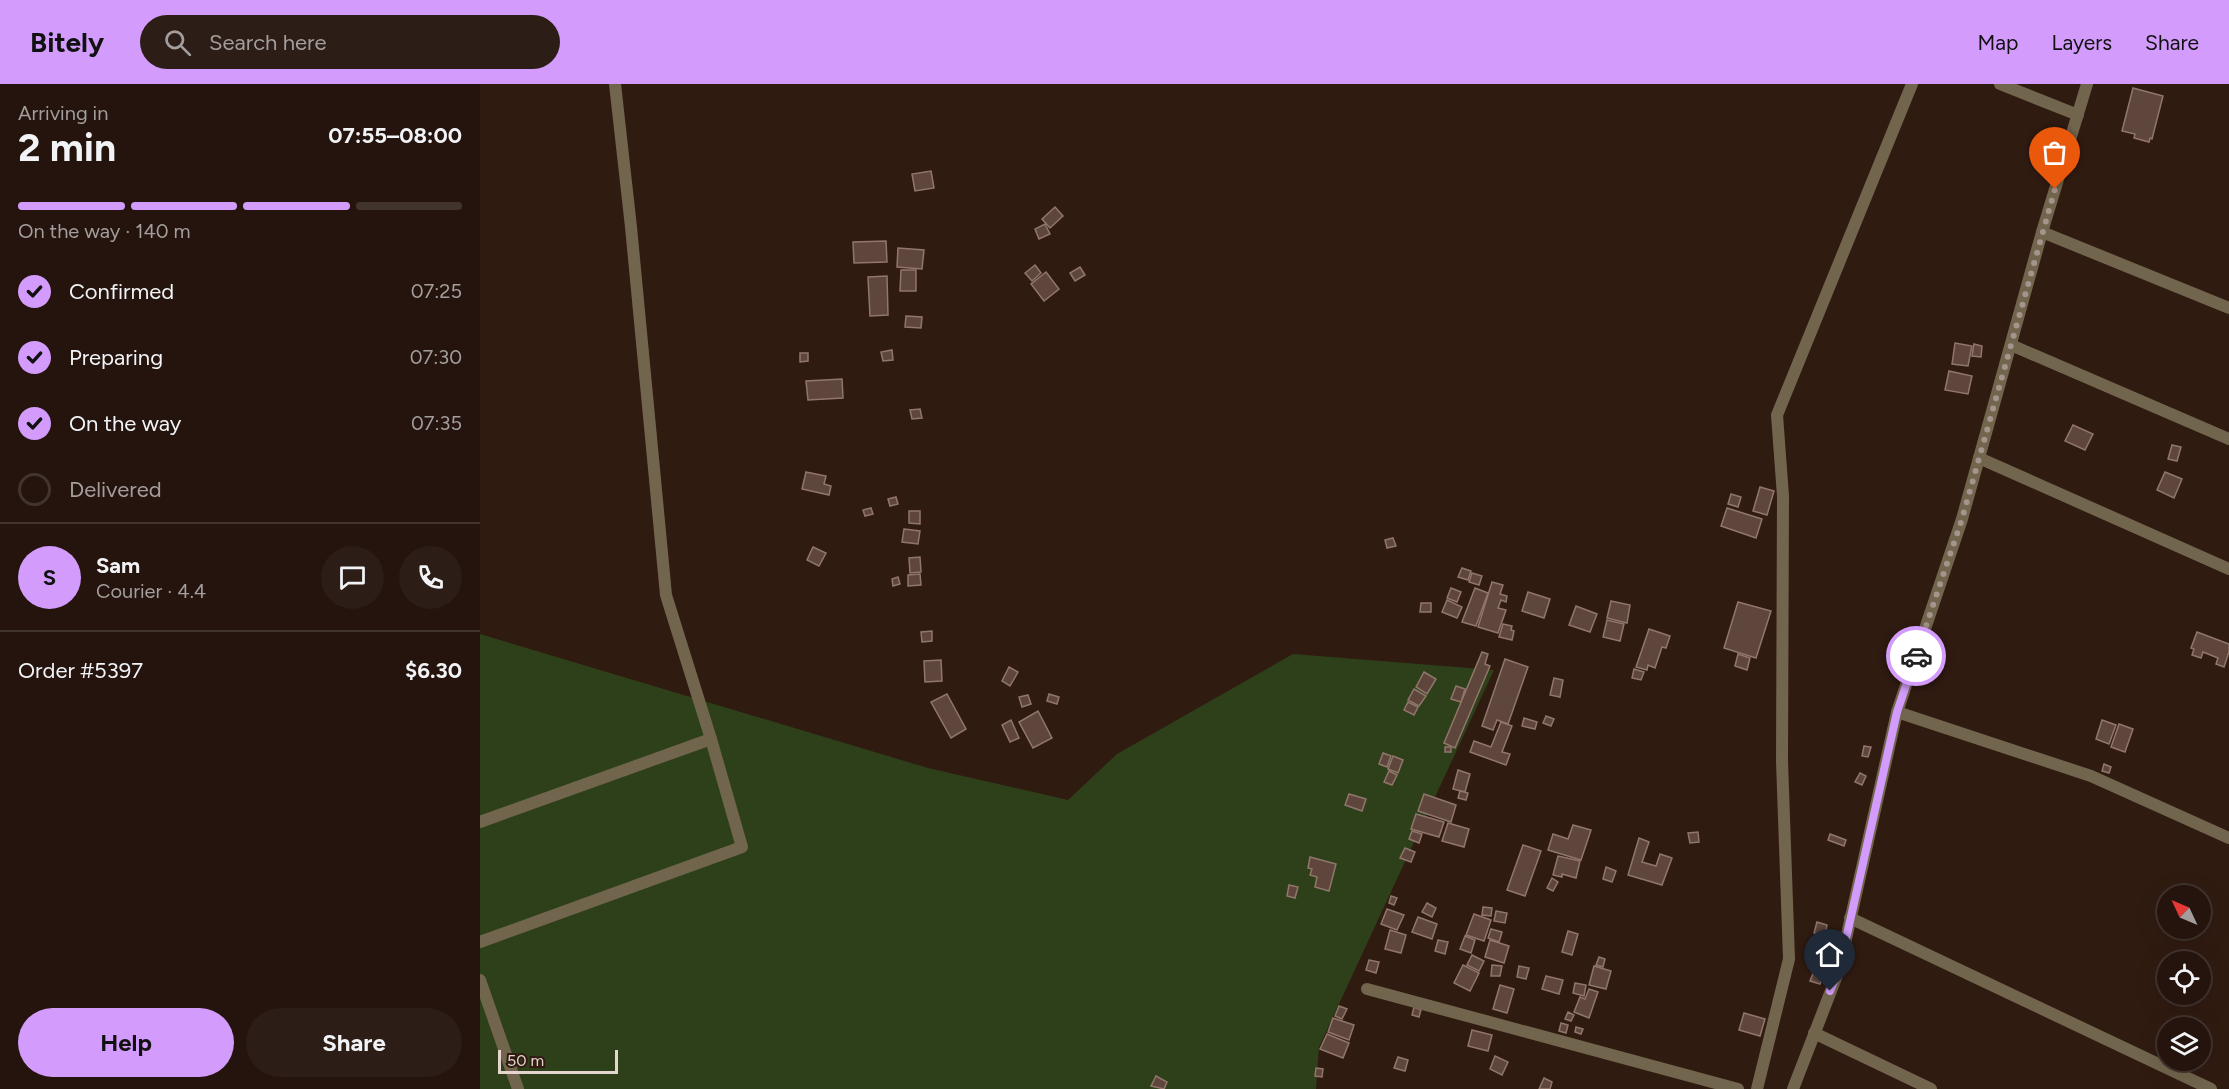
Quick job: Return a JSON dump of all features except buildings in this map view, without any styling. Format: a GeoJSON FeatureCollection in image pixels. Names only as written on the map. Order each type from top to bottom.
{"type":"FeatureCollection","features":[{"type":"Feature","properties":{"kind":"street"},"geometry":{"type":"LineString","coordinates":[[480,942],[742,847],[666,595],[615,84]]}},
{"type":"Feature","properties":{"kind":"street"},"geometry":{"type":"LineString","coordinates":[[1757,1089],[1789,959],[1782,761],[1783,496],[1778,415],[1912,84]]}},
{"type":"Feature","properties":{"kind":"street"},"geometry":{"type":"LineString","coordinates":[[2000,84],[2078,115]]}},
{"type":"Feature","properties":{"kind":"street"},"geometry":{"type":"LineString","coordinates":[[1793,1089],[1839,970],[1897,712],[1962,519],[2042,232],[2087,84]]}},
{"type":"Feature","properties":{"kind":"street"},"geometry":{"type":"LineString","coordinates":[[2042,232],[2229,308]]}},
{"type":"Feature","properties":{"kind":"street"},"geometry":{"type":"LineString","coordinates":[[2011,345],[2229,439]]}},
{"type":"Feature","properties":{"kind":"street"},"geometry":{"type":"LineString","coordinates":[[1979,458],[2229,569]]}},
{"type":"Feature","properties":{"kind":"street"},"geometry":{"type":"LineString","coordinates":[[1897,712],[2091,776],[2229,838]]}},
{"type":"Feature","properties":{"kind":"street"},"geometry":{"type":"LineString","coordinates":[[480,822],[711,739]]}},
{"type":"Feature","properties":{"kind":"street"},"geometry":{"type":"LineString","coordinates":[[1850,918],[2211,1089]]}},
{"type":"Feature","properties":{"kind":"street"},"geometry":{"type":"LineString","coordinates":[[480,980],[518,1089]]}},
{"type":"Feature","properties":{"kind":"street"},"geometry":{"type":"LineString","coordinates":[[1367,989],[1738,1089]]}},
{"type":"Feature","properties":{"kind":"street"},"geometry":{"type":"LineString","coordinates":[[1814,1034],[1931,1089]]}},
{"type":"Feature","properties":{"kind":"green space"},"geometry":{"type":"Polygon","coordinates":[[[480,634],[928,768],[1068,800],[1117,754],[1293,654],[1494,670],[1319,1047],[1316,1089],[480,1089],[480,634]]]}},
{"type":"Feature","properties":{"kind":"way so far"},"geometry":{"type":"LineString","coordinates":[[1916,656],[1962,519],[2055,189]]}},
{"type":"Feature","properties":{"kind":"route"},"geometry":{"type":"LineString","coordinates":[[1830,991],[1839,970],[1897,712],[1916,656]]}}]}
